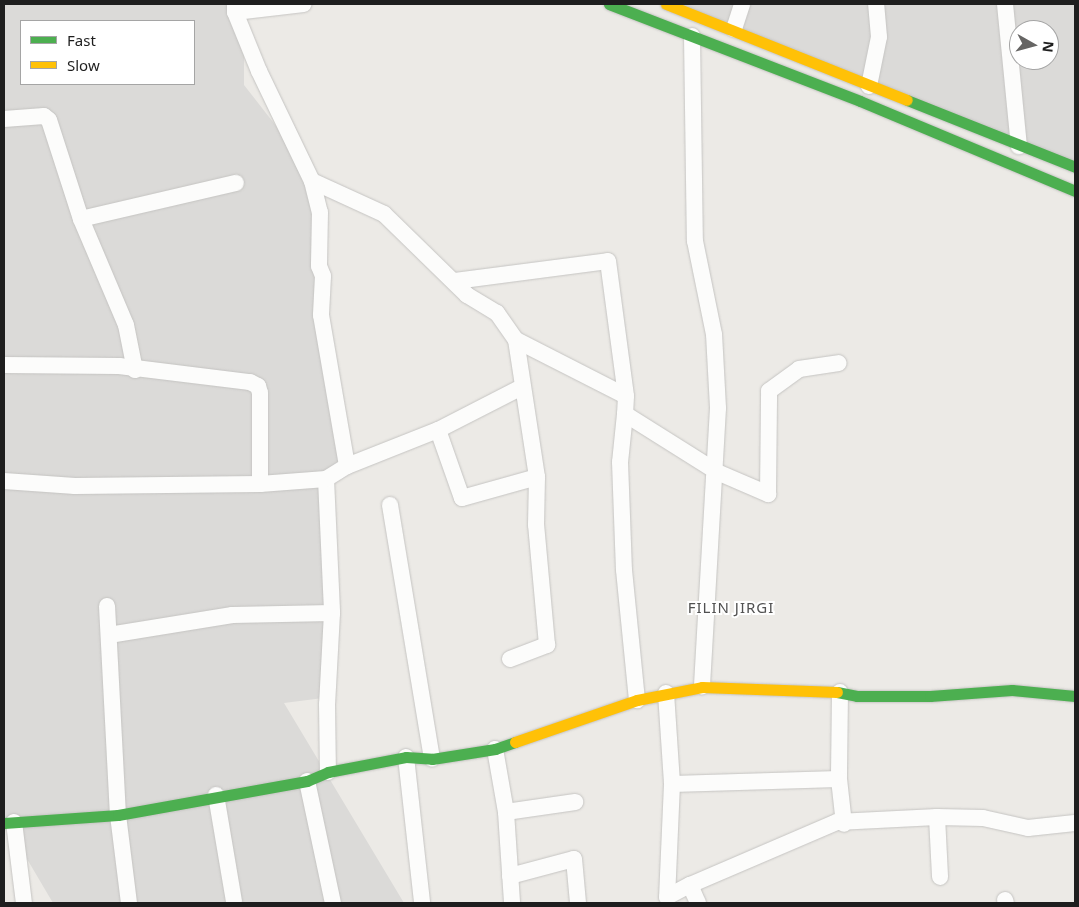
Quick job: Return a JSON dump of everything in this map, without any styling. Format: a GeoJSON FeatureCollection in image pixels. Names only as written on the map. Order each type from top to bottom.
{"type":"FeatureCollection","features":[{"type":"Feature","properties":{"kind":"street"},"geometry":{"type":"LineString","coordinates":[[304,4],[235,8],[312,181],[320,212],[319,266],[323,276],[321,315],[347,466]]}},
{"type":"Feature","properties":{"kind":"street"},"geometry":{"type":"LineString","coordinates":[[609,4],[1075,191]]}},
{"type":"Feature","properties":{"kind":"street"},"geometry":{"type":"LineString","coordinates":[[666,4],[734,29],[869,86],[1075,167]]}},
{"type":"Feature","properties":{"kind":"street"},"geometry":{"type":"LineString","coordinates":[[734,29],[742,4]]}},
{"type":"Feature","properties":{"kind":"street"},"geometry":{"type":"LineString","coordinates":[[869,86],[879,37],[876,4]]}},
{"type":"Feature","properties":{"kind":"street"},"geometry":{"type":"LineString","coordinates":[[1005,4],[1019,146]]}},
{"type":"Feature","properties":{"kind":"street"},"geometry":{"type":"LineString","coordinates":[[692,36],[695,241],[714,334],[717,472],[702,687]]}},
{"type":"Feature","properties":{"kind":"street"},"geometry":{"type":"LineString","coordinates":[[4,119],[44,116],[49,120],[81,219],[126,325],[135,370]]}},
{"type":"Feature","properties":{"kind":"street"},"geometry":{"type":"LineString","coordinates":[[312,181],[384,214],[455,281],[467,295],[497,313],[516,340],[522,387],[538,477],[536,526],[547,645],[510,659]]}},
{"type":"Feature","properties":{"kind":"street"},"geometry":{"type":"LineString","coordinates":[[81,219],[236,183]]}},
{"type":"Feature","properties":{"kind":"street"},"geometry":{"type":"LineString","coordinates":[[455,281],[608,261],[626,396],[620,462],[624,570],[637,700]]}},
{"type":"Feature","properties":{"kind":"street"},"geometry":{"type":"LineString","coordinates":[[516,340],[626,396]]}},
{"type":"Feature","properties":{"kind":"street"},"geometry":{"type":"LineString","coordinates":[[625,414],[717,472],[768,494],[769,391],[799,369],[839,364]]}},
{"type":"Feature","properties":{"kind":"street"},"geometry":{"type":"LineString","coordinates":[[4,365],[119,366],[135,370],[250,382],[258,386],[260,484]]}},
{"type":"Feature","properties":{"kind":"street"},"geometry":{"type":"LineString","coordinates":[[4,481],[75,486],[260,484],[326,479],[347,466],[438,430],[522,387]]}},
{"type":"Feature","properties":{"kind":"street"},"geometry":{"type":"LineString","coordinates":[[438,430],[462,498],[538,477]]}},
{"type":"Feature","properties":{"kind":"street"},"geometry":{"type":"LineString","coordinates":[[326,479],[332,613],[327,704],[328,772]]}},
{"type":"Feature","properties":{"kind":"street"},"geometry":{"type":"LineString","coordinates":[[390,505],[432,759]]}},
{"type":"Feature","properties":{"kind":"street"},"geometry":{"type":"LineString","coordinates":[[108,606],[118,815],[129,903]]}},
{"type":"Feature","properties":{"kind":"street"},"geometry":{"type":"LineString","coordinates":[[109,635],[232,615],[332,613]]}},
{"type":"Feature","properties":{"kind":"street"},"geometry":{"type":"LineString","coordinates":[[24,903],[9,823],[118,815],[216,795],[307,781],[328,772],[406,757],[432,759],[496,748],[637,700],[666,693],[702,687],[840,692],[857,696],[930,696],[1012,690],[1075,696]]}},
{"type":"Feature","properties":{"kind":"street"},"geometry":{"type":"LineString","coordinates":[[840,692],[839,779],[844,824]]}},
{"type":"Feature","properties":{"kind":"street"},"geometry":{"type":"LineString","coordinates":[[666,693],[672,784],[667,897],[690,885],[837,822],[844,824],[937,817],[983,818],[1028,828],[1075,823]]}},
{"type":"Feature","properties":{"kind":"street"},"geometry":{"type":"LineString","coordinates":[[496,748],[506,812],[512,903]]}},
{"type":"Feature","properties":{"kind":"street"},"geometry":{"type":"LineString","coordinates":[[406,757],[422,903]]}},
{"type":"Feature","properties":{"kind":"street"},"geometry":{"type":"LineString","coordinates":[[672,784],[839,779]]}},
{"type":"Feature","properties":{"kind":"street"},"geometry":{"type":"LineString","coordinates":[[307,781],[333,903]]}},
{"type":"Feature","properties":{"kind":"street"},"geometry":{"type":"LineString","coordinates":[[216,795],[234,901]]}},
{"type":"Feature","properties":{"kind":"street"},"geometry":{"type":"LineString","coordinates":[[506,812],[575,802]]}},
{"type":"Feature","properties":{"kind":"street"},"geometry":{"type":"LineString","coordinates":[[937,817],[940,877]]}},
{"type":"Feature","properties":{"kind":"street"},"geometry":{"type":"LineString","coordinates":[[510,876],[574,859],[578,903]]}},
{"type":"Feature","properties":{"kind":"street"},"geometry":{"type":"LineString","coordinates":[[690,885],[698,903]]}},
{"type":"Feature","properties":{"kind":"shaded area"},"geometry":{"type":"Polygon","coordinates":[[[4,4],[244,4],[244,85],[326,190],[320,293],[340,459],[330,482],[331,697],[284,703],[404,903],[53,903],[4,820],[4,4]]]}},
{"type":"Feature","properties":{"kind":"shaded area"},"geometry":{"type":"Polygon","coordinates":[[[662,4],[1075,4],[1075,169],[662,4]]]}},
{"type":"Feature","properties":{"kind":"traffic: fast"},"geometry":{"type":"LineString","coordinates":[[609,4],[860,101],[1075,191]]}},
{"type":"Feature","properties":{"kind":"traffic: fast"},"geometry":{"type":"LineString","coordinates":[[907,100],[1075,167]]}},
{"type":"Feature","properties":{"kind":"traffic: fast"},"geometry":{"type":"LineString","coordinates":[[837,692],[857,696],[930,696],[1012,690],[1075,696]]}},
{"type":"Feature","properties":{"kind":"traffic: fast"},"geometry":{"type":"LineString","coordinates":[[4,823],[118,815],[307,781],[328,772],[406,757],[432,759],[495,749],[515,742]]}},
{"type":"Feature","properties":{"kind":"traffic: slow"},"geometry":{"type":"LineString","coordinates":[[666,4],[907,100]]}},
{"type":"Feature","properties":{"kind":"traffic: slow"},"geometry":{"type":"LineString","coordinates":[[515,742],[637,700],[702,687],[837,692]]}},
{"type":"Feature","properties":{"kind":"district","name":"FILIN JIRGI"},"geometry":{"type":"Point","coordinates":[731,608]}}]}
